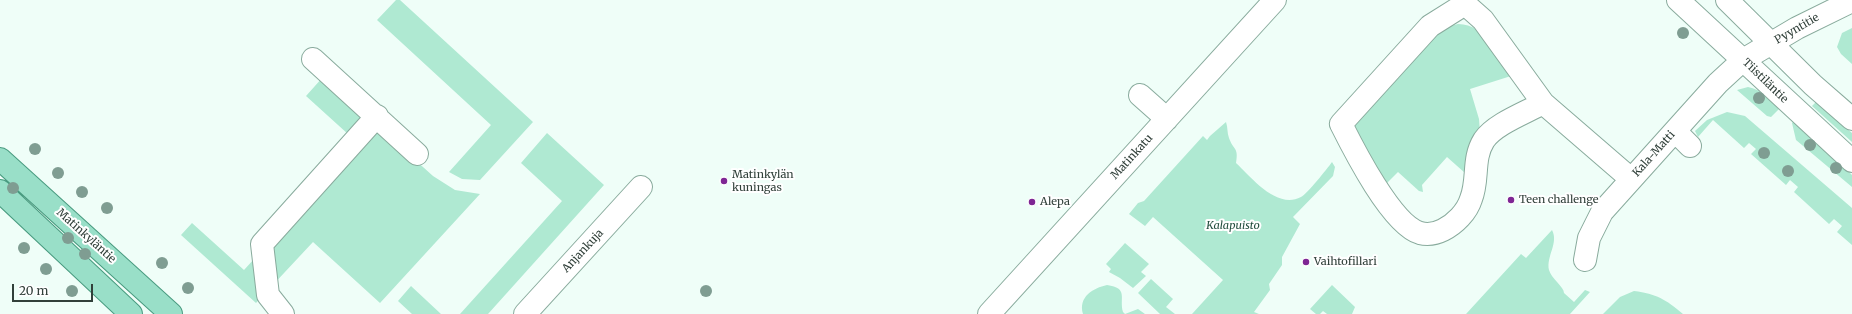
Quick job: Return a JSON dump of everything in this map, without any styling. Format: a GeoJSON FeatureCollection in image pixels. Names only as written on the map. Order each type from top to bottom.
{"type":"FeatureCollection","features":[{"type":"Feature","properties":{"kind":"main road","name":"Matinkyläntie"},"geometry":{"type":"LineString","coordinates":[[0,159],[171,314]]}},
{"type":"Feature","properties":{"kind":"main road"},"geometry":{"type":"LineString","coordinates":[[0,191],[124,307]]}},
{"type":"Feature","properties":{"kind":"street","name":"Matinkatu"},"geometry":{"type":"LineString","coordinates":[[989,314],[1275,0]]}},
{"type":"Feature","properties":{"kind":"street","name":"Tiistiläntie"},"geometry":{"type":"LineString","coordinates":[[1678,0],[1852,161]]}},
{"type":"Feature","properties":{"kind":"street"},"geometry":{"type":"LineString","coordinates":[[1727,0],[1813,85],[1852,118]]}},
{"type":"Feature","properties":{"kind":"street","name":"Pyyntitie"},"geometry":{"type":"LineString","coordinates":[[1743,60],[1818,17],[1852,1]]}},
{"type":"Feature","properties":{"kind":"street"},"geometry":{"type":"LineString","coordinates":[[1543,103],[1497,126],[1485,139],[1478,152],[1472,199],[1452,225],[1436,234],[1420,233],[1406,225],[1369,178],[1341,124],[1430,26],[1465,4],[1482,20],[1543,103],[1631,179]]}},
{"type":"Feature","properties":{"kind":"street"},"geometry":{"type":"LineString","coordinates":[[312,59],[377,116],[417,154]]}},
{"type":"Feature","properties":{"kind":"street","name":"Kala-Matti"},"geometry":{"type":"LineString","coordinates":[[1585,260],[1589,238],[1602,212],[1631,179],[1683,138],[1718,83],[1743,60]]}},
{"type":"Feature","properties":{"kind":"street"},"geometry":{"type":"LineString","coordinates":[[1140,95],[1167,119]]}},
{"type":"Feature","properties":{"kind":"street"},"geometry":{"type":"LineString","coordinates":[[283,314],[268,295],[262,244],[377,116]]}},
{"type":"Feature","properties":{"kind":"street","name":"Anjankuja"},"geometry":{"type":"LineString","coordinates":[[525,314],[641,187]]}},
{"type":"Feature","properties":{"kind":"green space"},"geometry":{"type":"Polygon","coordinates":[[[396,0],[400,0],[533,122],[480,180],[462,179],[449,172],[491,125],[377,20],[396,0]]]}},
{"type":"Feature","properties":{"kind":"green space"},"geometry":{"type":"Polygon","coordinates":[[[1458,24],[1477,29],[1484,35],[1496,50],[1511,76],[1470,89],[1479,119],[1480,133],[1465,173],[1447,157],[1422,185],[1423,192],[1419,191],[1398,172],[1381,189],[1353,124],[1436,35],[1447,27],[1458,24]]]}},
{"type":"Feature","properties":{"kind":"green space"},"geometry":{"type":"Polygon","coordinates":[[[1852,28],[1852,64],[1841,54],[1837,47],[1842,33],[1852,28]]]}},
{"type":"Feature","properties":{"kind":"green space"},"geometry":{"type":"Polygon","coordinates":[[[323,77],[433,176],[455,190],[480,194],[380,303],[313,242],[256,303],[181,235],[192,223],[244,270],[359,144],[306,96],[323,77]]]}},
{"type":"Feature","properties":{"kind":"green space"},"geometry":{"type":"Polygon","coordinates":[[[1748,87],[1765,94],[1781,107],[1771,117],[1767,116],[1737,90],[1748,87]]]}},
{"type":"Feature","properties":{"kind":"green space"},"geometry":{"type":"Polygon","coordinates":[[[1816,102],[1852,133],[1852,142],[1812,106],[1816,102]]]}},
{"type":"Feature","properties":{"kind":"green space"},"geometry":{"type":"Polygon","coordinates":[[[1727,112],[1745,116],[1852,208],[1852,245],[1837,232],[1842,226],[1834,219],[1829,224],[1794,192],[1798,187],[1790,180],[1786,185],[1751,154],[1756,149],[1749,143],[1744,148],[1713,120],[1698,137],[1695,131],[1707,120],[1727,112]]]}},
{"type":"Feature","properties":{"kind":"green space"},"geometry":{"type":"Polygon","coordinates":[[[1796,119],[1852,175],[1852,187],[1796,140],[1792,123],[1796,119]]]}},
{"type":"Feature","properties":{"kind":"green space","name":"Kalapuisto"},"geometry":{"type":"Polygon","coordinates":[[[1226,122],[1229,138],[1237,154],[1236,163],[1265,190],[1274,196],[1292,200],[1301,197],[1332,162],[1335,167],[1333,176],[1293,217],[1300,224],[1282,257],[1282,265],[1269,284],[1270,290],[1254,312],[1259,314],[1192,314],[1223,280],[1153,217],[1145,226],[1129,214],[1138,203],[1144,201],[1203,136],[1207,140],[1226,122]]]}},
{"type":"Feature","properties":{"kind":"green space"},"geometry":{"type":"Polygon","coordinates":[[[547,133],[604,185],[488,314],[460,314],[562,201],[521,163],[547,133]]]}},
{"type":"Feature","properties":{"kind":"green space"},"geometry":{"type":"Polygon","coordinates":[[[1552,230],[1554,240],[1549,260],[1550,273],[1562,288],[1564,293],[1574,302],[1585,290],[1590,292],[1570,314],[1466,314],[1521,254],[1526,258],[1552,230]]]}},
{"type":"Feature","properties":{"kind":"green space"},"geometry":{"type":"Polygon","coordinates":[[[1125,243],[1149,264],[1141,272],[1146,276],[1133,288],[1109,272],[1111,269],[1106,264],[1125,243]]]}},
{"type":"Feature","properties":{"kind":"green space"},"geometry":{"type":"Polygon","coordinates":[[[1151,279],[1173,299],[1166,307],[1175,314],[1160,314],[1138,293],[1151,279]]]}},
{"type":"Feature","properties":{"kind":"green space"},"geometry":{"type":"Polygon","coordinates":[[[1107,285],[1114,286],[1121,291],[1122,307],[1125,314],[1083,314],[1083,303],[1088,294],[1097,288],[1107,285]]]}},
{"type":"Feature","properties":{"kind":"green space"},"geometry":{"type":"Polygon","coordinates":[[[1332,285],[1355,307],[1352,314],[1327,314],[1323,311],[1320,314],[1316,314],[1310,309],[1332,285]]]}},
{"type":"Feature","properties":{"kind":"green space"},"geometry":{"type":"Polygon","coordinates":[[[411,286],[441,314],[412,314],[398,301],[411,286]]]}},
{"type":"Feature","properties":{"kind":"green space"},"geometry":{"type":"Polygon","coordinates":[[[1634,291],[1660,298],[1671,304],[1683,314],[1603,314],[1620,297],[1634,291]]]}},
{"type":"Feature","properties":{"kind":"green space"},"geometry":{"type":"Polygon","coordinates":[[[1138,309],[1145,314],[1125,314],[1138,309]]]}},
{"type":"Feature","properties":{"kind":"place","name":"Matinkylän kuningas"},"geometry":{"type":"Point","coordinates":[724,181]}},
{"type":"Feature","properties":{"kind":"place","name":"Teen challenge"},"geometry":{"type":"Point","coordinates":[1511,200]}},
{"type":"Feature","properties":{"kind":"place","name":"Alepa"},"geometry":{"type":"Point","coordinates":[1032,202]}},
{"type":"Feature","properties":{"kind":"place","name":"Vaihtofillari"},"geometry":{"type":"Point","coordinates":[1306,262]}}]}
